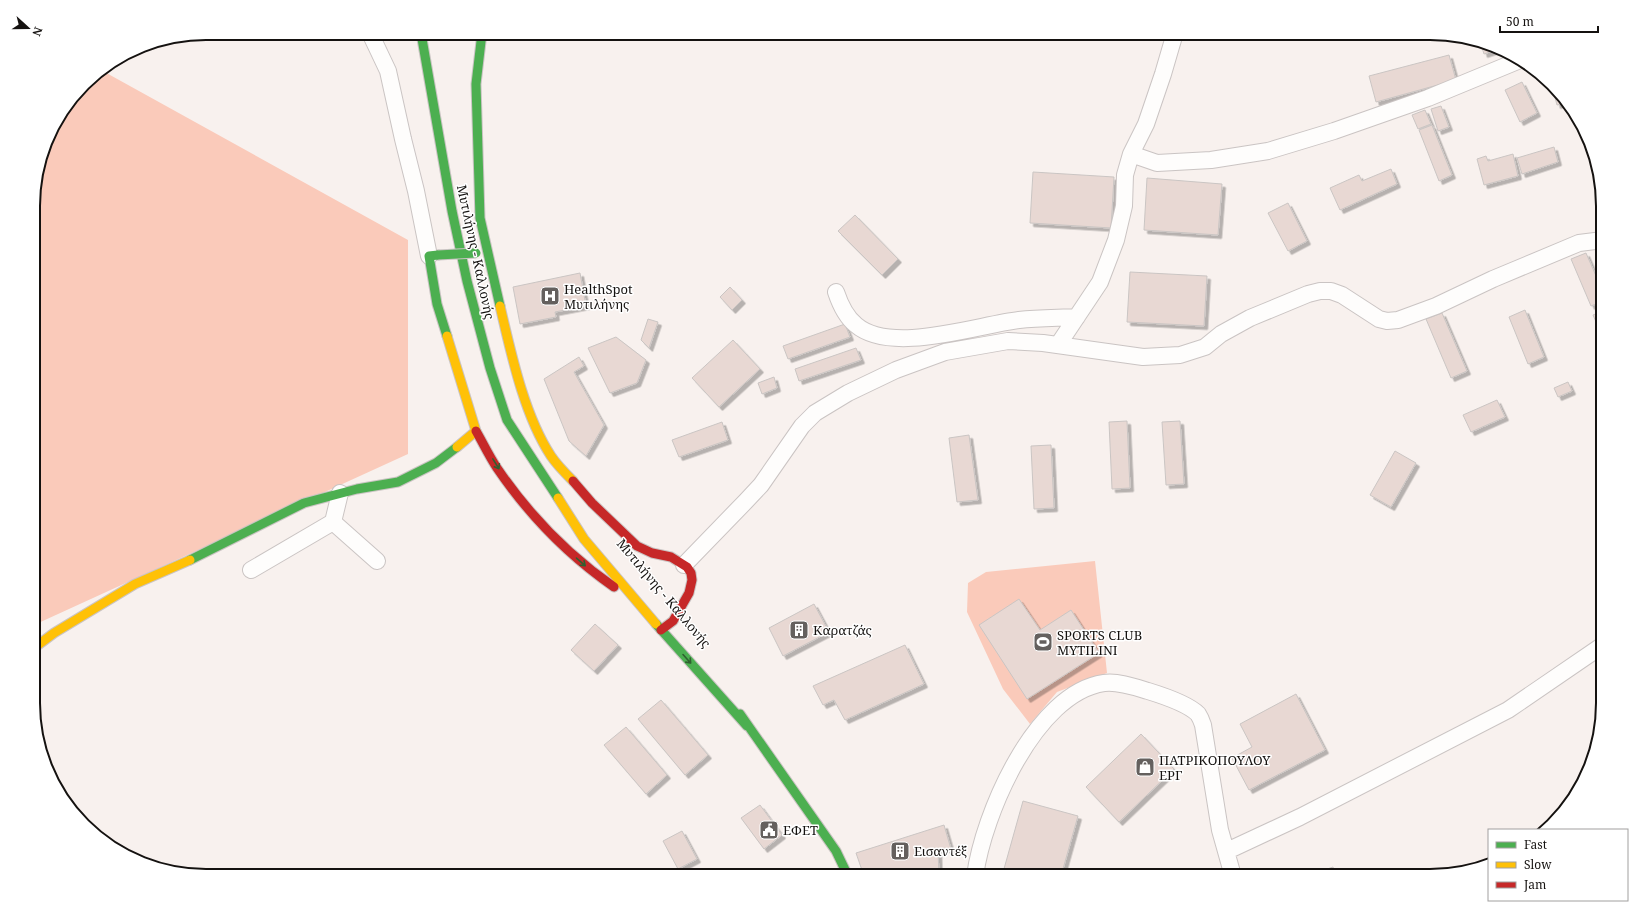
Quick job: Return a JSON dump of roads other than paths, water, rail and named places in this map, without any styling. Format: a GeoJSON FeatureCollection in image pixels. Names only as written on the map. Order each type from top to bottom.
{"type":"FeatureCollection","features":[{"type":"Feature","properties":{"kind":"street"},"geometry":{"type":"LineString","coordinates":[[373,40],[388,71],[403,139],[434,255],[437,304],[476,430],[497,467],[524,504],[554,536],[578,560],[599,577],[636,600]]}},
{"type":"Feature","properties":{"kind":"street","name":"Μυτιλήνης - Καλλονής"},"geometry":{"type":"LineString","coordinates":[[422,40],[462,263],[490,370],[507,420],[584,539],[636,600],[675,624]]}},
{"type":"Feature","properties":{"kind":"street"},"geometry":{"type":"LineString","coordinates":[[481,40],[476,84],[476,132],[480,218],[486,251],[527,407],[544,445],[552,458],[579,490],[630,540],[644,550],[672,557],[687,567],[691,573],[691,587],[675,624],[661,630]]}},
{"type":"Feature","properties":{"kind":"street"},"geometry":{"type":"LineString","coordinates":[[1058,345],[1100,282],[1116,240],[1124,206],[1125,175],[1131,154],[1146,124],[1173,40]]}},
{"type":"Feature","properties":{"kind":"street"},"geometry":{"type":"LineString","coordinates":[[1131,154],[1157,163],[1211,160],[1268,151],[1334,131],[1428,98],[1514,63]]}},
{"type":"Feature","properties":{"kind":"street"},"geometry":{"type":"LineString","coordinates":[[684,565],[761,485],[802,426],[815,414],[848,392],[896,370],[945,352],[1008,341],[1058,345],[1143,357],[1180,355],[1206,347],[1222,334],[1250,318],[1308,294],[1320,291],[1331,291],[1342,295],[1379,319],[1387,321],[1398,320],[1436,306],[1492,279],[1579,243],[1596,241]]}},
{"type":"Feature","properties":{"kind":"street"},"geometry":{"type":"LineString","coordinates":[[434,255],[476,253],[486,251]]}},
{"type":"Feature","properties":{"kind":"street"},"geometry":{"type":"LineString","coordinates":[[836,292],[840,305],[856,325],[868,332],[894,338],[946,334],[1019,320],[1077,317]]}},
{"type":"Feature","properties":{"kind":"street"},"geometry":{"type":"LineString","coordinates":[[40,644],[54,633],[134,584],[198,556],[244,531],[304,503],[357,489],[398,482],[412,476],[436,463],[457,448],[476,430]]}},
{"type":"Feature","properties":{"kind":"street","name":"Μυτιλήνης - Καλλονής"},"geometry":{"type":"LineString","coordinates":[[550,486],[581,517]]}},
{"type":"Feature","properties":{"kind":"street"},"geometry":{"type":"LineString","coordinates":[[251,570],[333,522],[340,493]]}},
{"type":"Feature","properties":{"kind":"street"},"geometry":{"type":"LineString","coordinates":[[333,522],[376,561]]}},
{"type":"Feature","properties":{"kind":"street"},"geometry":{"type":"LineString","coordinates":[[662,615],[686,599]]}},
{"type":"Feature","properties":{"kind":"street","name":"Μυτιλήνης - Καλλονής"},"geometry":{"type":"LineString","coordinates":[[662,615],[661,630],[747,726]]}},
{"type":"Feature","properties":{"kind":"street"},"geometry":{"type":"LineString","coordinates":[[1227,852],[1300,817],[1508,710],[1596,649]]}},
{"type":"Feature","properties":{"kind":"street","name":"Μυτιλήνης - Καλλονής"},"geometry":{"type":"LineString","coordinates":[[709,670],[836,851],[845,869]]}},
{"type":"Feature","properties":{"kind":"street"},"geometry":{"type":"LineString","coordinates":[[976,869],[979,851],[996,802],[1007,777],[1037,730],[1063,702],[1074,693],[1089,686],[1105,682],[1123,684],[1169,698],[1198,714],[1203,725],[1220,830],[1231,869]]}},
{"type":"Feature","properties":{"kind":"place","name":"HealthSpot Μυτιλήνης"},"geometry":{"type":"Point","coordinates":[550,296]}},
{"type":"Feature","properties":{"kind":"place","name":"Καρατζάς"},"geometry":{"type":"Point","coordinates":[799,630]}},
{"type":"Feature","properties":{"kind":"place","name":"SPORTS CLUB MYTILINI"},"geometry":{"type":"Point","coordinates":[1043,642]}},
{"type":"Feature","properties":{"kind":"place","name":"ΠΑΤΡΙΚΟΠΟΥΛΟΥ ΕΡΓ"},"geometry":{"type":"Point","coordinates":[1145,767]}},
{"type":"Feature","properties":{"kind":"place","name":"ΕΦΕΤ"},"geometry":{"type":"Point","coordinates":[769,830]}},
{"type":"Feature","properties":{"kind":"place","name":"Εισαντέξ"},"geometry":{"type":"Point","coordinates":[900,851]}}]}
